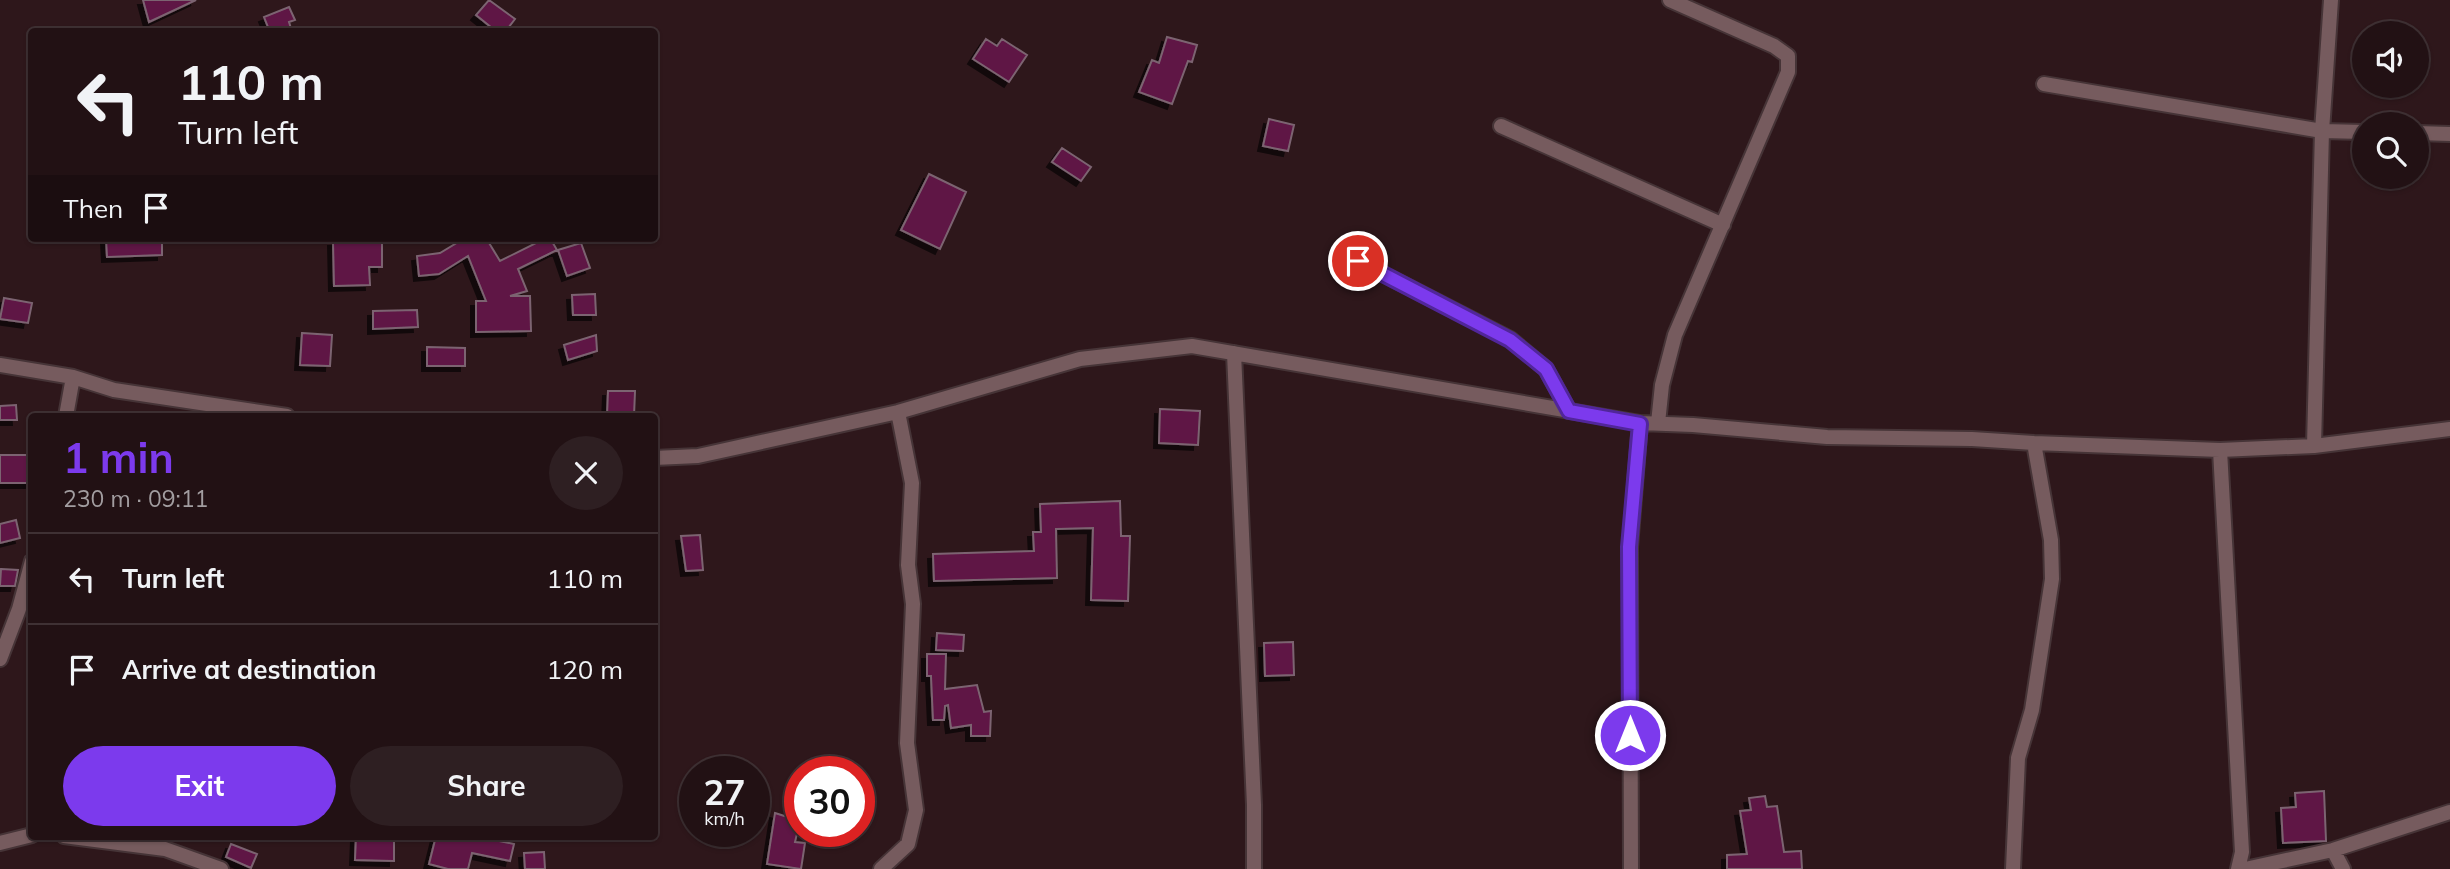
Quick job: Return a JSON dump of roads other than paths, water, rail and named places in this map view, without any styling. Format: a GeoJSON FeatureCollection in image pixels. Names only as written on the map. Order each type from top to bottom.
{"type":"FeatureCollection","features":[{"type":"Feature","properties":{"kind":"street"},"geometry":{"type":"LineString","coordinates":[[1658,424],[1662,385],[1675,334],[1788,72],[1788,56],[1774,46],[1670,0]]}},
{"type":"Feature","properties":{"kind":"street"},"geometry":{"type":"LineString","coordinates":[[2314,446],[2322,131],[2332,0]]}},
{"type":"Feature","properties":{"kind":"street"},"geometry":{"type":"LineString","coordinates":[[2044,84],[2322,131],[2352,132]]}},
{"type":"Feature","properties":{"kind":"street"},"geometry":{"type":"LineString","coordinates":[[1501,126],[1724,225]]}},
{"type":"Feature","properties":{"kind":"street"},"geometry":{"type":"LineString","coordinates":[[2429,133],[2450,134]]}},
{"type":"Feature","properties":{"kind":"street"},"geometry":{"type":"LineString","coordinates":[[1358,261],[1510,340],[1546,369],[1569,411]]}},
{"type":"Feature","properties":{"kind":"street"},"geometry":{"type":"LineString","coordinates":[[658,458],[698,456],[898,412],[1080,359],[1192,346],[1640,424],[1827,437],[1972,439],[2220,450],[2314,446],[2450,429]]}},
{"type":"Feature","properties":{"kind":"street"},"geometry":{"type":"LineString","coordinates":[[1234,353],[1254,791],[1254,869]]}},
{"type":"Feature","properties":{"kind":"street"},"geometry":{"type":"LineString","coordinates":[[0,365],[73,377],[114,390],[267,413]]}},
{"type":"Feature","properties":{"kind":"street"},"geometry":{"type":"LineString","coordinates":[[67,413],[73,377]]}},
{"type":"Feature","properties":{"kind":"street"},"geometry":{"type":"LineString","coordinates":[[881,869],[908,844],[916,810],[907,743],[913,604],[908,565],[912,483],[898,412]]}},
{"type":"Feature","properties":{"kind":"street"},"geometry":{"type":"LineString","coordinates":[[1631,869],[1629,547],[1640,424]]}},
{"type":"Feature","properties":{"kind":"street"},"geometry":{"type":"LineString","coordinates":[[2013,869],[2018,758],[2032,710],[2052,579],[2051,540],[2034,443]]}},
{"type":"Feature","properties":{"kind":"street"},"geometry":{"type":"LineString","coordinates":[[2220,450],[2242,852],[2238,869]]}},
{"type":"Feature","properties":{"kind":"street"},"geometry":{"type":"LineString","coordinates":[[0,659],[25,611],[28,590]]}},
{"type":"Feature","properties":{"kind":"street"},"geometry":{"type":"LineString","coordinates":[[2245,869],[2333,850],[2450,812]]}},
{"type":"Feature","properties":{"kind":"street"},"geometry":{"type":"LineString","coordinates":[[0,843],[28,836]]}},
{"type":"Feature","properties":{"kind":"street"},"geometry":{"type":"LineString","coordinates":[[95,840],[165,849],[221,869]]}},
{"type":"Feature","properties":{"kind":"street"},"geometry":{"type":"LineString","coordinates":[[2333,850],[2343,869]]}}]}
